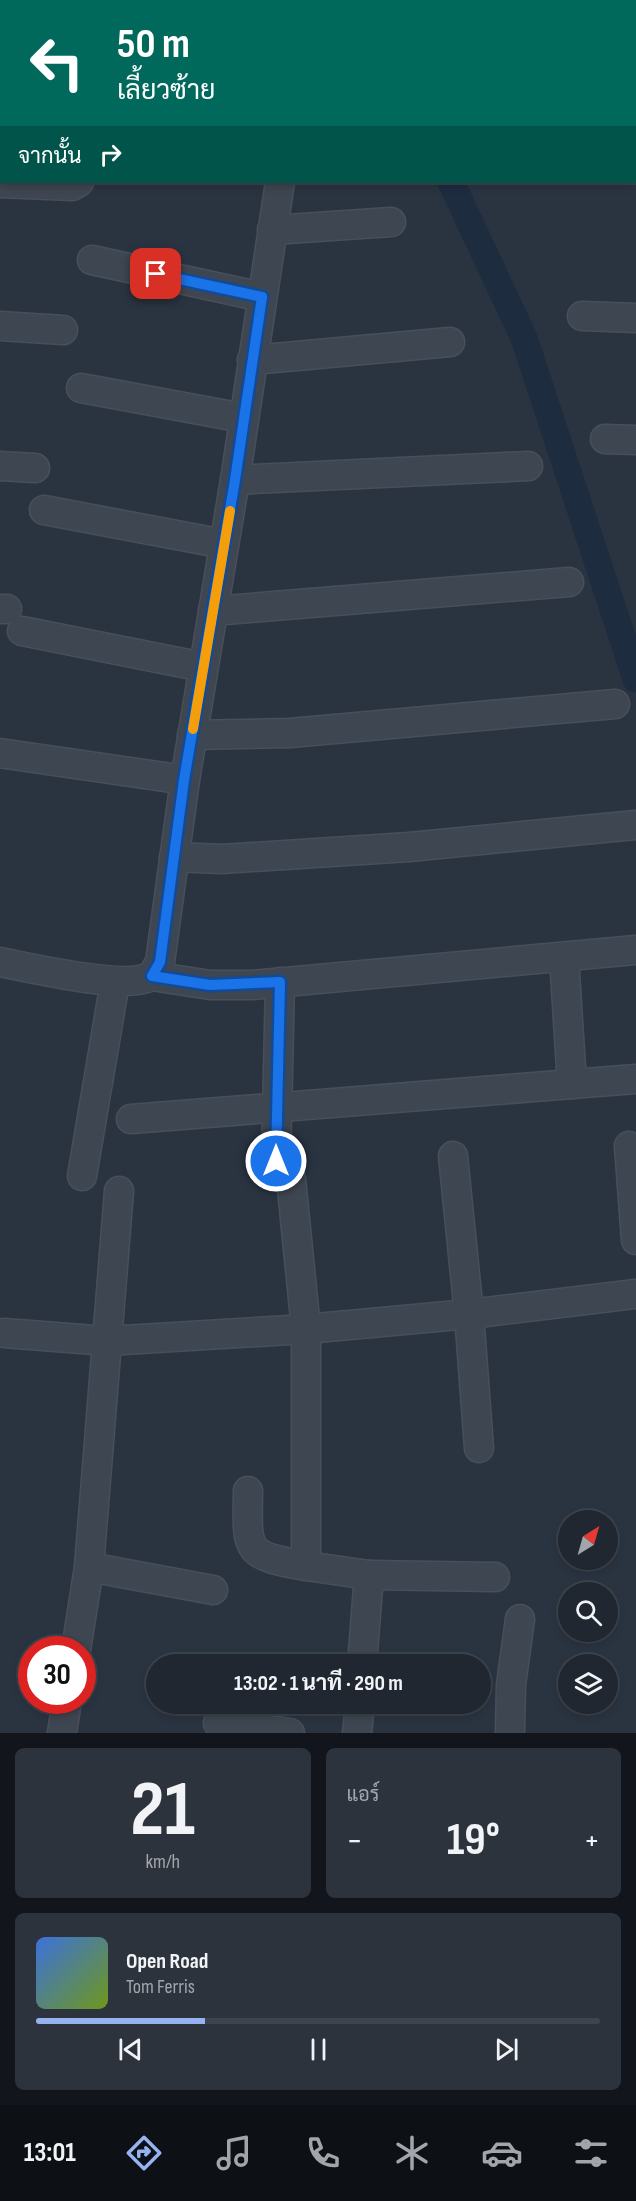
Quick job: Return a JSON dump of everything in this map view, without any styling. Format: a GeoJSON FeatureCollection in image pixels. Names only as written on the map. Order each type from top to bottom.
{"type":"FeatureCollection","features":[{"type":"Feature","properties":{"kind":"street"},"geometry":{"type":"LineString","coordinates":[[0,183],[72,186],[77,183]]}},
{"type":"Feature","properties":{"kind":"street"},"geometry":{"type":"LineString","coordinates":[[152,976],[160,962],[184,780],[235,480],[280,183]]}},
{"type":"Feature","properties":{"kind":"street"},"geometry":{"type":"LineString","coordinates":[[272,230],[391,222]]}},
{"type":"Feature","properties":{"kind":"street"},"geometry":{"type":"LineString","coordinates":[[93,260],[262,297]]}},
{"type":"Feature","properties":{"kind":"street"},"geometry":{"type":"LineString","coordinates":[[582,316],[636,318]]}},
{"type":"Feature","properties":{"kind":"street"},"geometry":{"type":"LineString","coordinates":[[0,326],[63,330]]}},
{"type":"Feature","properties":{"kind":"street"},"geometry":{"type":"LineString","coordinates":[[252,360],[450,342]]}},
{"type":"Feature","properties":{"kind":"street"},"geometry":{"type":"LineString","coordinates":[[81,388],[243,418]]}},
{"type":"Feature","properties":{"kind":"street"},"geometry":{"type":"LineString","coordinates":[[605,439],[636,440]]}},
{"type":"Feature","properties":{"kind":"street"},"geometry":{"type":"LineString","coordinates":[[0,466],[35,468]]}},
{"type":"Feature","properties":{"kind":"street"},"geometry":{"type":"LineString","coordinates":[[235,480],[528,466]]}},
{"type":"Feature","properties":{"kind":"street"},"geometry":{"type":"LineString","coordinates":[[44,510],[224,543]]}},
{"type":"Feature","properties":{"kind":"street"},"geometry":{"type":"LineString","coordinates":[[213,611],[569,582]]}},
{"type":"Feature","properties":{"kind":"street"},"geometry":{"type":"LineString","coordinates":[[10,616],[203,667]]}},
{"type":"Feature","properties":{"kind":"street"},"geometry":{"type":"LineString","coordinates":[[192,735],[290,733],[615,704]]}},
{"type":"Feature","properties":{"kind":"street"},"geometry":{"type":"LineString","coordinates":[[0,753],[184,780]]}},
{"type":"Feature","properties":{"kind":"street"},"geometry":{"type":"LineString","coordinates":[[174,857],[222,859],[408,847],[636,825]]}},
{"type":"Feature","properties":{"kind":"street"},"geometry":{"type":"LineString","coordinates":[[0,962],[115,982],[136,982],[152,976],[210,985],[280,982],[636,950]]}},
{"type":"Feature","properties":{"kind":"street"},"geometry":{"type":"LineString","coordinates":[[564,957],[572,1084]]}},
{"type":"Feature","properties":{"kind":"street"},"geometry":{"type":"LineString","coordinates":[[82,1176],[115,982]]}},
{"type":"Feature","properties":{"kind":"street"},"geometry":{"type":"LineString","coordinates":[[280,982],[276,1107],[306,1329],[306,1566]]}},
{"type":"Feature","properties":{"kind":"street"},"geometry":{"type":"LineString","coordinates":[[131,1119],[636,1079]]}},
{"type":"Feature","properties":{"kind":"street"},"geometry":{"type":"LineString","coordinates":[[629,1146],[636,1240]]}},
{"type":"Feature","properties":{"kind":"street"},"geometry":{"type":"LineString","coordinates":[[453,1156],[469,1314],[479,1448]]}},
{"type":"Feature","properties":{"kind":"street"},"geometry":{"type":"LineString","coordinates":[[78,1636],[89,1568],[119,1191]]}},
{"type":"Feature","properties":{"kind":"street"},"geometry":{"type":"LineString","coordinates":[[4,1334],[106,1341],[306,1329],[469,1314],[636,1294]]}},
{"type":"Feature","properties":{"kind":"street"},"geometry":{"type":"LineString","coordinates":[[248,1491],[247,1535],[253,1549],[278,1561],[369,1575],[495,1577]]}},
{"type":"Feature","properties":{"kind":"street"},"geometry":{"type":"LineString","coordinates":[[89,1568],[213,1590]]}},
{"type":"Feature","properties":{"kind":"street"},"geometry":{"type":"LineString","coordinates":[[363,1654],[369,1575]]}},
{"type":"Feature","properties":{"kind":"street"},"geometry":{"type":"LineString","coordinates":[[510,1733],[511,1685],[520,1618]]}},
{"type":"Feature","properties":{"kind":"street"},"geometry":{"type":"LineString","coordinates":[[62,1733],[65,1714]]}},
{"type":"Feature","properties":{"kind":"street"},"geometry":{"type":"LineString","coordinates":[[357,1733],[359,1714]]}},
{"type":"Feature","properties":{"kind":"street"},"geometry":{"type":"LineString","coordinates":[[218,1723],[290,1733]]}},
{"type":"Feature","properties":{"kind":"waterway"},"geometry":{"type":"LineString","coordinates":[[451,183],[524,338],[636,679]]}},
{"type":"Feature","properties":{"kind":"slow traffic"},"geometry":{"type":"LineString","coordinates":[[193,729],[230,511]]}},
{"type":"Feature","properties":{"kind":"route"},"geometry":{"type":"LineString","coordinates":[[156,274],[262,297],[235,480],[184,780],[160,962],[152,976],[210,985],[280,982],[276,1161]]}}]}
